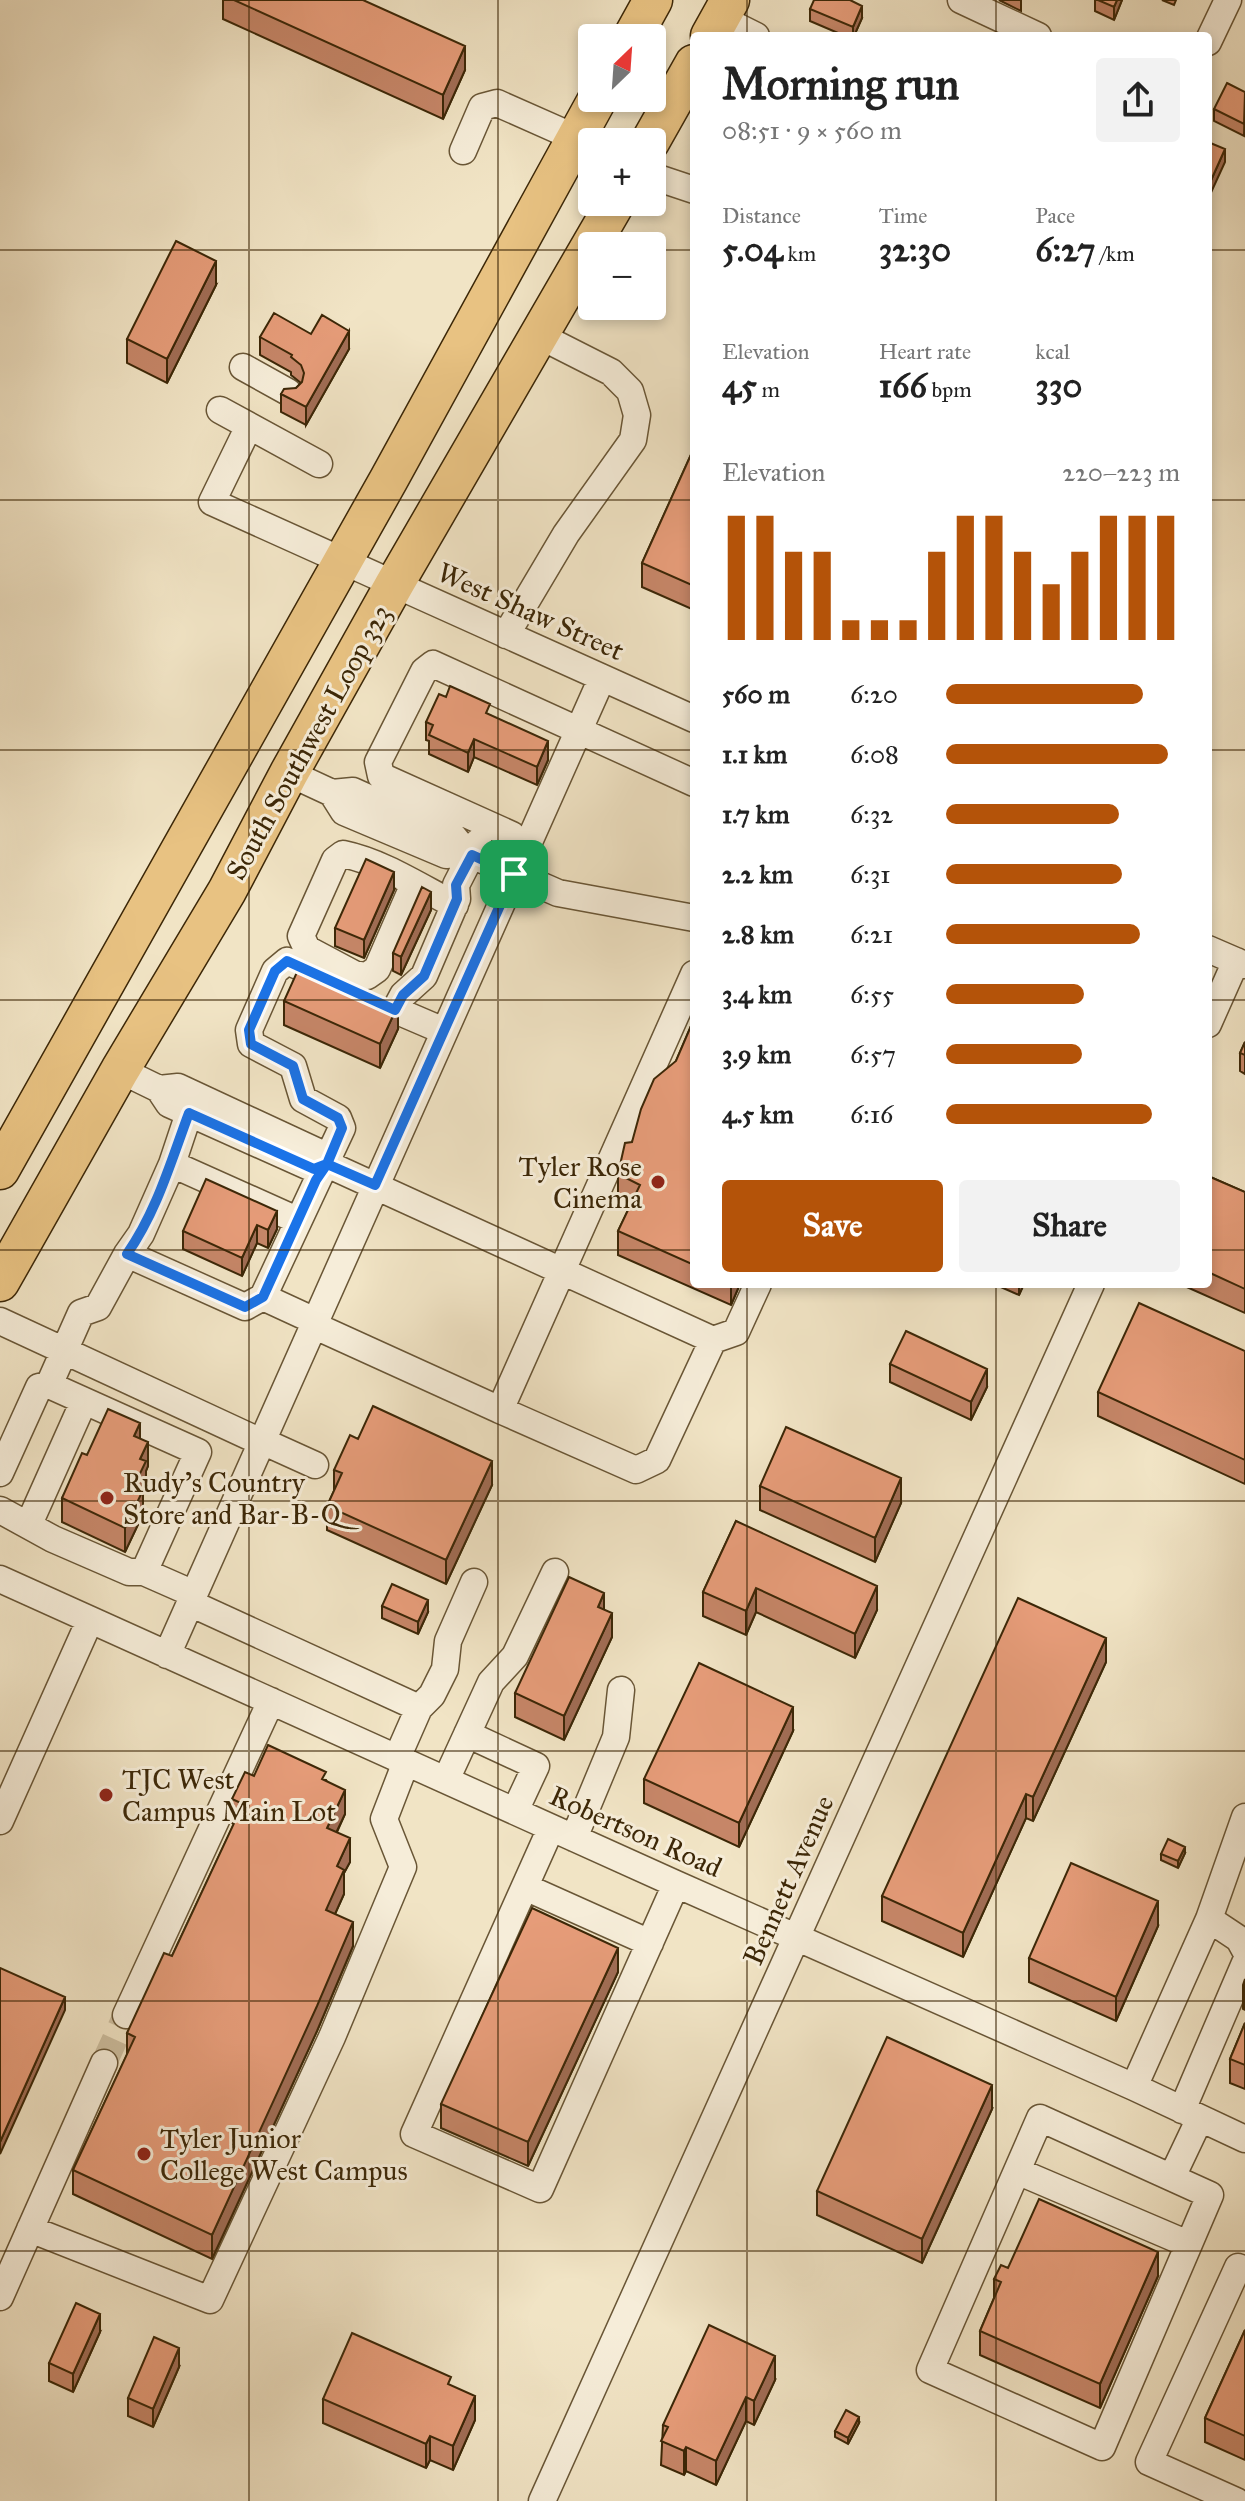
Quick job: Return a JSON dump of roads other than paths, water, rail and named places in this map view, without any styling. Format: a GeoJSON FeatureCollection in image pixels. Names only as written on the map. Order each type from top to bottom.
{"type":"FeatureCollection","features":[{"type":"Feature","properties":{"kind":"highway"},"geometry":{"type":"LineString","coordinates":[[640,24],[653,0]]}},
{"type":"Feature","properties":{"kind":"highway"},"geometry":{"type":"LineString","coordinates":[[658,128],[690,71]]}},
{"type":"Feature","properties":{"kind":"highway","name":"South Southwest Loop 323"},"geometry":{"type":"LineString","coordinates":[[0,1170],[342,562],[590,112]]}},
{"type":"Feature","properties":{"kind":"highway","name":"South Southwest Loop 323"},"geometry":{"type":"LineString","coordinates":[[0,1282],[120,1070],[227,891],[394,585],[608,216]]}},
{"type":"Feature","properties":{"kind":"street"},"geometry":{"type":"LineString","coordinates":[[961,0],[1029,32]]}},
{"type":"Feature","properties":{"kind":"street"},"geometry":{"type":"LineString","coordinates":[[1212,34],[1228,0]]}},
{"type":"Feature","properties":{"kind":"street"},"geometry":{"type":"LineString","coordinates":[[720,18],[748,32]]}},
{"type":"Feature","properties":{"kind":"street"},"geometry":{"type":"LineString","coordinates":[[463,151],[482,107],[497,103],[576,138]]}},
{"type":"Feature","properties":{"kind":"street"},"geometry":{"type":"LineString","coordinates":[[666,181],[690,189]]}},
{"type":"Feature","properties":{"kind":"street"},"geometry":{"type":"LineString","coordinates":[[506,635],[566,534],[633,440],[637,415],[630,391],[611,372],[540,336]]}},
{"type":"Feature","properties":{"kind":"street"},"geometry":{"type":"LineString","coordinates":[[243,367],[288,392]]}},
{"type":"Feature","properties":{"kind":"street"},"geometry":{"type":"LineString","coordinates":[[220,410],[319,464]]}},
{"type":"Feature","properties":{"kind":"street","name":"West Shaw Street"},"geometry":{"type":"LineString","coordinates":[[249,426],[212,502],[690,717]]}},
{"type":"Feature","properties":{"kind":"street"},"geometry":{"type":"LineString","coordinates":[[512,835],[381,776],[378,762],[424,671],[433,664],[690,781]]}},
{"type":"Feature","properties":{"kind":"street"},"geometry":{"type":"LineString","coordinates":[[167,1655],[602,678]]}},
{"type":"Feature","properties":{"kind":"street"},"geometry":{"type":"LineString","coordinates":[[289,773],[332,793],[344,812],[446,855],[469,854],[574,898],[690,917]]}},
{"type":"Feature","properties":{"kind":"street"},"geometry":{"type":"LineString","coordinates":[[395,1010],[403,995],[424,976],[455,905],[456,885],[487,823]]}},
{"type":"Feature","properties":{"kind":"street"},"geometry":{"type":"LineString","coordinates":[[414,884],[377,969],[367,976],[354,974],[307,949],[301,936],[335,860],[343,854],[357,857],[414,884],[455,905]]}},
{"type":"Feature","properties":{"kind":"street"},"geometry":{"type":"LineString","coordinates":[[441,936],[479,953]]}},
{"type":"Feature","properties":{"kind":"street"},"geometry":{"type":"LineString","coordinates":[[1212,951],[1241,963],[1212,1017]]}},
{"type":"Feature","properties":{"kind":"street"},"geometry":{"type":"LineString","coordinates":[[127,1254],[245,1307],[263,1297],[342,1128],[338,1118],[303,1099],[293,1066],[251,1044],[249,1030],[275,971],[287,961],[444,1031]]}},
{"type":"Feature","properties":{"kind":"street"},"geometry":{"type":"LineString","coordinates":[[500,1410],[690,983]]}},
{"type":"Feature","properties":{"kind":"street"},"geometry":{"type":"LineString","coordinates":[[120,1070],[159,1089],[169,1104],[314,1169],[327,1164]]}},
{"type":"Feature","properties":{"kind":"street"},"geometry":{"type":"LineString","coordinates":[[159,1089],[178,1087],[318,1152],[327,1164],[713,1340],[736,1332],[756,1288]]}},
{"type":"Feature","properties":{"kind":"street"},"geometry":{"type":"LineString","coordinates":[[49,1385],[81,1313],[98,1307],[141,1234],[172,1164],[189,1113]]}},
{"type":"Feature","properties":{"kind":"street"},"geometry":{"type":"LineString","coordinates":[[172,1164],[297,1220]]}},
{"type":"Feature","properties":{"kind":"street","name":"Bennett Avenue"},"geometry":{"type":"LineString","coordinates":[[542,2501],[1089,1288]]}},
{"type":"Feature","properties":{"kind":"street"},"geometry":{"type":"LineString","coordinates":[[263,1297],[500,1410],[636,1470],[657,1460],[713,1340]]}},
{"type":"Feature","properties":{"kind":"street"},"geometry":{"type":"LineString","coordinates":[[0,1321],[315,1465]]}},
{"type":"Feature","properties":{"kind":"street"},"geometry":{"type":"LineString","coordinates":[[0,1473],[39,1387],[49,1385],[198,1452]]}},
{"type":"Feature","properties":{"kind":"street"},"geometry":{"type":"LineString","coordinates":[[33,1526],[84,1401]]}},
{"type":"Feature","properties":{"kind":"street"},"geometry":{"type":"LineString","coordinates":[[136,1572],[212,1419]]}},
{"type":"Feature","properties":{"kind":"street"},"geometry":{"type":"LineString","coordinates":[[0,1510],[53,1539],[136,1572],[419,1708]]}},
{"type":"Feature","properties":{"kind":"street"},"geometry":{"type":"LineString","coordinates":[[446,1780],[491,1682],[515,1656],[555,1572]]}},
{"type":"Feature","properties":{"kind":"street","name":"Robertson Road"},"geometry":{"type":"LineString","coordinates":[[0,1579],[1245,2139]]}},
{"type":"Feature","properties":{"kind":"street"},"geometry":{"type":"LineString","coordinates":[[30,2229],[210,2300],[332,2037],[403,1867],[384,1819],[419,1708],[432,1695],[445,1669],[448,1641],[474,1582]]}},
{"type":"Feature","properties":{"kind":"street"},"geometry":{"type":"LineString","coordinates":[[0,1821],[90,1620]]}},
{"type":"Feature","properties":{"kind":"street"},"geometry":{"type":"LineString","coordinates":[[621,1690],[616,1737],[563,1833],[525,1887],[414,2134],[540,2189],[676,1884]]}},
{"type":"Feature","properties":{"kind":"street"},"geometry":{"type":"LineString","coordinates":[[126,2015],[271,1701]]}},
{"type":"Feature","properties":{"kind":"street"},"geometry":{"type":"LineString","coordinates":[[467,1734],[536,1766],[515,1811]]}},
{"type":"Feature","properties":{"kind":"street"},"geometry":{"type":"LineString","coordinates":[[1134,2087],[1209,1919],[1245,1817]]}},
{"type":"Feature","properties":{"kind":"street"},"geometry":{"type":"LineString","coordinates":[[525,1887],[650,1943]]}},
{"type":"Feature","properties":{"kind":"street"},"geometry":{"type":"LineString","coordinates":[[1209,1919],[1239,1939],[1245,1950]]}},
{"type":"Feature","properties":{"kind":"street"},"geometry":{"type":"LineString","coordinates":[[1172,2177],[1229,2001],[1245,1963]]}},
{"type":"Feature","properties":{"kind":"street"},"geometry":{"type":"LineString","coordinates":[[0,2297],[104,2063]]}},
{"type":"Feature","properties":{"kind":"street"},"geometry":{"type":"LineString","coordinates":[[1040,2118],[1210,2195],[1102,2447],[930,2370],[1017,2171],[1040,2118]]}},
{"type":"Feature","properties":{"kind":"street"},"geometry":{"type":"LineString","coordinates":[[1017,2171],[1188,2244]]}},
{"type":"Feature","properties":{"kind":"street"},"geometry":{"type":"LineString","coordinates":[[1236,2501],[1149,2462],[1243,2262]]}},
{"type":"Feature","properties":{"kind":"tunnel"},"geometry":{"type":"LineString","coordinates":[[104,2063],[126,2015]]}},
{"type":"Feature","properties":{"kind":"place","name":"Tyler Rose Cinema"},"geometry":{"type":"Point","coordinates":[658,1182]}},
{"type":"Feature","properties":{"kind":"place","name":"Rudy's Country Store and Bar-B-Q"},"geometry":{"type":"Point","coordinates":[107,1498]}},
{"type":"Feature","properties":{"kind":"place","name":"TJC West Campus Main Lot"},"geometry":{"type":"Point","coordinates":[106,1795]}},
{"type":"Feature","properties":{"kind":"place","name":"Tyler Junior College West Campus"},"geometry":{"type":"Point","coordinates":[144,2154]}}]}
